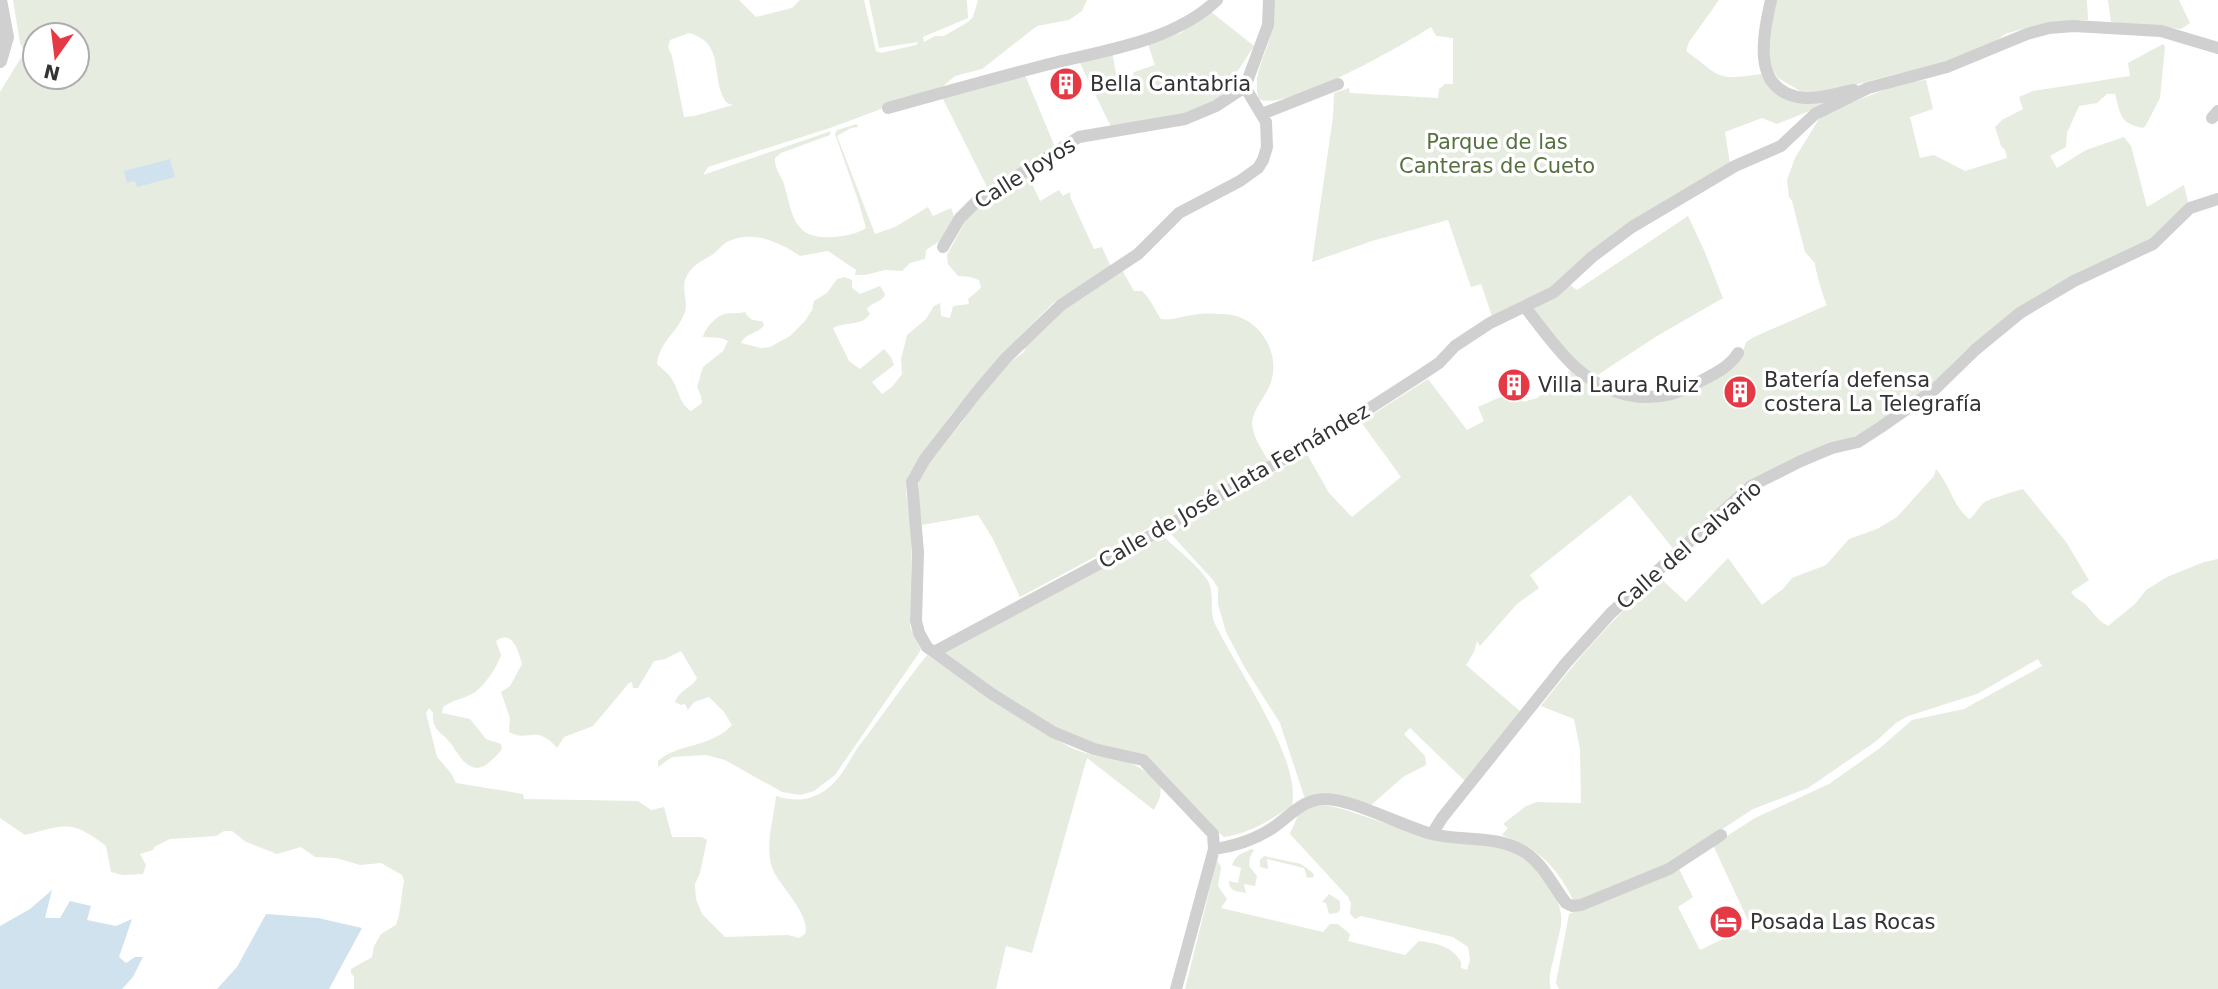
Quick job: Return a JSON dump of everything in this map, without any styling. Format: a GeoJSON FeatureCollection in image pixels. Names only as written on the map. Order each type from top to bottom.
{"type":"FeatureCollection","features":[{"type":"Feature","properties":{"kind":"street"},"geometry":{"type":"LineString","coordinates":[[0,0],[7,37],[0,61]]}},
{"type":"Feature","properties":{"kind":"street"},"geometry":{"type":"LineString","coordinates":[[888,108],[1146,39],[1185,22],[1217,0]]}},
{"type":"Feature","properties":{"kind":"street"},"geometry":{"type":"LineString","coordinates":[[1176,989],[1214,849],[1213,834],[1143,760],[1094,749],[1053,732],[992,694],[927,647],[916,621],[918,552],[912,489],[915,474],[989,377],[1060,305],[1138,254],[1179,213],[1240,181],[1264,160],[1267,147],[1266,122],[1245,87],[1268,25],[1269,0]]}},
{"type":"Feature","properties":{"kind":"street"},"geometry":{"type":"LineString","coordinates":[[1771,0],[1764,25],[1762,53],[1765,67],[1777,87],[1786,93],[1807,98],[1868,88]]}},
{"type":"Feature","properties":{"kind":"street","name":"Calle de José Llata Fernández"},"geometry":{"type":"LineString","coordinates":[[934,652],[1136,544],[1353,419],[1421,375],[1468,337],[1563,285],[1592,257],[1632,227],[1735,166],[1781,146],[1815,114],[1868,88],[1947,67],[2026,34],[2061,27],[2161,31],[2218,48]]}},
{"type":"Feature","properties":{"kind":"street"},"geometry":{"type":"LineString","coordinates":[[1262,114],[1338,84]]}},
{"type":"Feature","properties":{"kind":"street","name":"Calle Joyos"},"geometry":{"type":"LineString","coordinates":[[943,247],[960,218],[976,202],[1079,137],[1185,119],[1216,106],[1245,87]]}},
{"type":"Feature","properties":{"kind":"street","name":"Calle del Calvario"},"geometry":{"type":"LineString","coordinates":[[1432,834],[1566,663],[1611,613],[1751,486],[1832,448],[1858,442],[1934,390],[1975,350],[2020,313],[2074,281],[2153,244],[2190,208],[2218,199]]}},
{"type":"Feature","properties":{"kind":"street"},"geometry":{"type":"LineString","coordinates":[[1525,307],[1564,358],[1587,379],[1622,394],[1649,398],[1680,393],[1728,365],[1738,353]]}},
{"type":"Feature","properties":{"kind":"street"},"geometry":{"type":"LineString","coordinates":[[1214,849],[1247,842],[1275,827],[1287,814],[1303,804],[1324,799],[1351,805],[1432,834],[1504,842],[1527,853],[1543,868],[1566,903],[1572,906],[1581,905],[1669,869],[1721,835]]}},
{"type":"Feature","properties":{"kind":"green space"},"geometry":{"type":"Polygon","coordinates":[[[13,0],[739,0],[756,17],[792,8],[800,0],[864,0],[876,51],[881,53],[916,45],[918,42],[879,48],[869,0],[967,0],[968,18],[923,37],[924,42],[935,36],[944,36],[968,22],[973,17],[978,0],[1087,0],[1082,11],[1069,20],[1037,26],[982,69],[955,76],[941,88],[884,105],[881,109],[830,128],[708,167],[703,175],[831,131],[830,135],[781,153],[775,158],[776,165],[793,216],[803,230],[820,237],[855,233],[866,228],[835,134],[837,130],[857,124],[858,127],[837,136],[875,234],[895,227],[928,207],[933,216],[951,208],[955,219],[946,237],[926,250],[925,259],[910,263],[902,271],[885,270],[855,275],[856,270],[828,251],[800,256],[775,242],[757,237],[738,238],[724,244],[687,275],[684,284],[685,312],[665,343],[657,364],[672,379],[682,401],[691,411],[702,403],[697,387],[703,367],[723,351],[728,341],[703,337],[716,319],[725,314],[745,312],[750,318],[762,321],[764,325],[745,337],[741,343],[761,348],[770,347],[790,336],[805,321],[814,301],[827,293],[837,279],[844,277],[852,280],[852,288],[860,294],[880,286],[885,294],[867,309],[870,314],[862,321],[833,328],[849,361],[860,369],[884,349],[894,365],[872,382],[882,394],[892,387],[902,374],[901,359],[907,335],[926,319],[934,306],[940,303],[941,316],[950,318],[953,306],[969,304],[968,299],[981,288],[979,280],[958,276],[948,264],[947,255],[971,211],[1028,175],[1040,201],[1059,190],[1063,196],[1070,192],[1094,249],[1102,247],[1111,267],[1053,303],[1007,349],[951,415],[908,476],[906,493],[912,531],[910,627],[921,650],[835,775],[814,791],[801,795],[782,792],[725,760],[706,755],[672,757],[658,767],[658,761],[666,755],[714,738],[732,725],[709,697],[694,702],[688,710],[685,704],[675,702],[697,678],[681,651],[654,661],[638,688],[633,688],[632,682],[629,683],[593,726],[564,737],[557,748],[543,736],[522,736],[509,732],[510,718],[501,692],[510,686],[522,664],[511,640],[502,638],[496,641],[501,655],[488,678],[475,692],[443,707],[442,713],[470,719],[486,739],[501,744],[502,749],[494,758],[480,767],[474,768],[463,761],[436,728],[433,713],[429,708],[426,713],[437,757],[456,783],[523,794],[524,799],[638,801],[651,810],[664,807],[672,837],[702,837],[707,840],[695,884],[696,899],[702,914],[725,937],[788,935],[799,938],[805,934],[804,919],[774,872],[769,854],[776,796],[796,800],[809,798],[833,784],[927,655],[1014,714],[1068,746],[1081,752],[1126,762],[1149,774],[1161,785],[1160,797],[1154,810],[1087,758],[1032,953],[1006,946],[996,989],[354,989],[351,969],[372,957],[374,946],[381,934],[396,925],[399,915],[404,880],[402,875],[381,863],[360,865],[336,858],[315,857],[301,847],[277,854],[246,842],[232,831],[224,831],[216,836],[170,839],[153,850],[140,854],[146,865],[143,874],[123,875],[111,872],[106,846],[84,831],[59,827],[25,835],[0,818],[0,92],[21,58],[21,91],[91,91],[91,21],[21,21],[21,45],[13,0]],[[689,33],[670,40],[668,47],[684,117],[733,105],[727,103],[722,94],[713,53],[701,38],[689,33]]]}},
{"type":"Feature","properties":{"kind":"green space","name":"Parque de las Canteras de Cueto"},"geometry":{"type":"Polygon","coordinates":[[[1272,0],[1719,0],[1689,42],[1686,51],[1719,75],[1735,77],[1761,74],[1774,90],[1840,99],[1777,124],[1762,118],[1725,132],[1730,164],[1547,290],[1492,316],[1481,284],[1471,287],[1448,220],[1372,241],[1312,262],[1333,117],[1334,93],[1349,88],[1350,93],[1438,98],[1439,89],[1445,84],[1453,84],[1453,38],[1436,36],[1431,27],[1372,61],[1318,87],[1273,101],[1259,99],[1257,82],[1271,34],[1272,0]]]}},
{"type":"Feature","properties":{"kind":"green space"},"geometry":{"type":"Polygon","coordinates":[[[1776,0],[2087,0],[2088,20],[2026,28],[2005,34],[1991,45],[1927,68],[1839,89],[1805,94],[1778,78],[1768,63],[1764,42],[1776,0]]]}},
{"type":"Feature","properties":{"kind":"green space"},"geometry":{"type":"Polygon","coordinates":[[[2108,0],[2179,0],[2190,23],[2181,29],[2111,22],[2108,0]]]}},
{"type":"Feature","properties":{"kind":"green space"},"geometry":{"type":"Polygon","coordinates":[[[1210,11],[1254,46],[1220,98],[1188,114],[1111,127],[1078,59],[1112,52],[1118,84],[1132,78],[1134,72],[1155,65],[1148,44],[1181,33],[1210,11]]]}},
{"type":"Feature","properties":{"kind":"green space"},"geometry":{"type":"Polygon","coordinates":[[[2163,44],[2165,47],[2160,98],[2146,125],[2143,128],[2125,121],[2115,94],[2107,94],[2097,103],[2079,106],[2067,133],[2066,147],[2050,156],[2057,168],[2086,150],[2124,137],[2131,146],[2147,207],[2184,185],[2188,202],[2144,244],[2001,324],[1964,352],[1930,386],[1859,437],[1783,466],[1675,551],[1630,495],[1530,575],[1539,588],[1517,604],[1480,646],[1477,641],[1466,665],[1521,712],[1465,781],[1410,728],[1404,734],[1425,756],[1426,765],[1403,777],[1370,806],[1304,796],[1280,723],[1226,632],[1218,604],[1218,588],[1172,535],[1171,530],[1307,454],[1329,493],[1352,517],[1401,477],[1361,422],[1428,379],[1467,430],[1484,421],[1478,407],[1505,395],[1509,401],[1519,396],[1523,402],[1537,398],[1550,389],[1548,384],[1570,371],[1598,391],[1620,397],[1658,400],[1740,359],[1746,342],[1754,337],[1827,305],[1815,263],[1805,252],[1789,197],[1787,180],[1795,158],[1822,114],[1902,83],[1926,80],[1933,109],[1910,117],[1920,158],[1934,155],[1965,171],[2007,158],[1995,127],[2002,120],[2023,109],[2019,97],[2033,91],[2130,76],[2128,63],[2163,44]],[[1745,378],[1732,379],[1733,394],[1729,398],[1732,404],[1740,408],[1748,404],[1751,395],[1746,391],[1745,378]]]}},
{"type":"Feature","properties":{"kind":"green space"},"geometry":{"type":"Polygon","coordinates":[[[1025,75],[1055,147],[989,191],[942,97],[1025,75]]]}},
{"type":"Feature","properties":{"kind":"green space"},"geometry":{"type":"Polygon","coordinates":[[[1688,216],[1723,298],[1657,336],[1593,378],[1581,371],[1532,308],[1570,285],[1577,290],[1688,216]]]}},
{"type":"Feature","properties":{"kind":"green space"},"geometry":{"type":"Polygon","coordinates":[[[1122,270],[1134,291],[1142,291],[1145,294],[1161,319],[1203,314],[1231,315],[1246,320],[1262,334],[1271,353],[1273,374],[1252,424],[1256,439],[1270,463],[1020,597],[993,539],[978,515],[922,525],[919,493],[921,473],[1002,368],[1024,352],[1026,346],[1062,309],[1122,270]]]}},
{"type":"Feature","properties":{"kind":"green space"},"geometry":{"type":"Polygon","coordinates":[[[1936,469],[1959,508],[1969,519],[1985,502],[2023,489],[2066,542],[2089,580],[2071,592],[2108,626],[2135,604],[2146,590],[2167,577],[2218,559],[2218,989],[1559,989],[1556,983],[1569,914],[1678,867],[1693,897],[1678,907],[1700,950],[1742,930],[1752,929],[1713,845],[1755,818],[1829,784],[1880,748],[1912,720],[1964,709],[2042,666],[2038,659],[1977,694],[1908,716],[1808,788],[1753,809],[1672,862],[1582,900],[1573,900],[1560,877],[1536,852],[1502,835],[1508,828],[1503,824],[1526,806],[1537,802],[1581,803],[1580,749],[1574,719],[1541,706],[1597,638],[1659,577],[1686,602],[1728,558],[1762,605],[1792,578],[1826,565],[1849,539],[1877,529],[1897,517],[1934,476],[1936,469]]]}},
{"type":"Feature","properties":{"kind":"green space"},"geometry":{"type":"Polygon","coordinates":[[[1162,535],[1193,563],[1208,581],[1215,624],[1278,739],[1287,764],[1292,786],[1292,806],[1260,825],[1234,835],[1224,837],[1218,832],[1162,771],[1078,740],[992,690],[943,653],[1162,535]]]}},
{"type":"Feature","properties":{"kind":"green space"},"geometry":{"type":"Polygon","coordinates":[[[1324,805],[1399,828],[1503,847],[1532,865],[1554,892],[1561,914],[1561,928],[1550,975],[1551,989],[1185,989],[1217,860],[1221,867],[1218,886],[1227,899],[1221,908],[1323,932],[1330,924],[1338,924],[1350,934],[1348,941],[1405,955],[1419,941],[1437,944],[1453,952],[1461,962],[1461,968],[1467,970],[1470,960],[1468,947],[1453,937],[1361,916],[1355,919],[1350,914],[1351,903],[1348,897],[1290,834],[1299,813],[1324,805]]]}},
{"type":"Feature","properties":{"kind":"green space"},"geometry":{"type":"Polygon","coordinates":[[[1254,850],[1249,866],[1257,876],[1255,886],[1244,884],[1246,893],[1234,890],[1229,881],[1238,883],[1241,868],[1232,865],[1237,856],[1254,850]]]}},
{"type":"Feature","properties":{"kind":"green space"},"geometry":{"type":"Polygon","coordinates":[[[1264,856],[1301,864],[1313,873],[1314,877],[1307,878],[1304,868],[1267,859],[1268,869],[1260,867],[1260,860],[1264,856]]]}},
{"type":"Feature","properties":{"kind":"green space"},"geometry":{"type":"Polygon","coordinates":[[[1329,894],[1340,901],[1340,910],[1337,913],[1329,914],[1326,903],[1322,902],[1329,894]]]}},
{"type":"Feature","properties":{"kind":"water"},"geometry":{"type":"Polygon","coordinates":[[[170,159],[175,177],[137,187],[135,181],[127,183],[124,171],[170,159]]]}},
{"type":"Feature","properties":{"kind":"water"},"geometry":{"type":"Polygon","coordinates":[[[52,890],[45,918],[60,918],[70,901],[91,906],[87,920],[116,926],[132,919],[119,957],[126,963],[135,957],[143,957],[133,977],[122,989],[0,989],[0,926],[30,909],[52,890]]]}},
{"type":"Feature","properties":{"kind":"water"},"geometry":{"type":"Polygon","coordinates":[[[266,914],[318,918],[362,928],[329,989],[217,989],[237,967],[266,914]]]}},
{"type":"Feature","properties":{"kind":"place","name":"Bella Cantabria"},"geometry":{"type":"Point","coordinates":[1066,84]}},
{"type":"Feature","properties":{"kind":"place","name":"Villa Laura Ruiz"},"geometry":{"type":"Point","coordinates":[1514,385]}},
{"type":"Feature","properties":{"kind":"place","name":"Batería defensa costera La Telegrafía"},"geometry":{"type":"Point","coordinates":[1740,392]}},
{"type":"Feature","properties":{"kind":"place","name":"Posada Las Rocas"},"geometry":{"type":"Point","coordinates":[1726,922]}}]}
